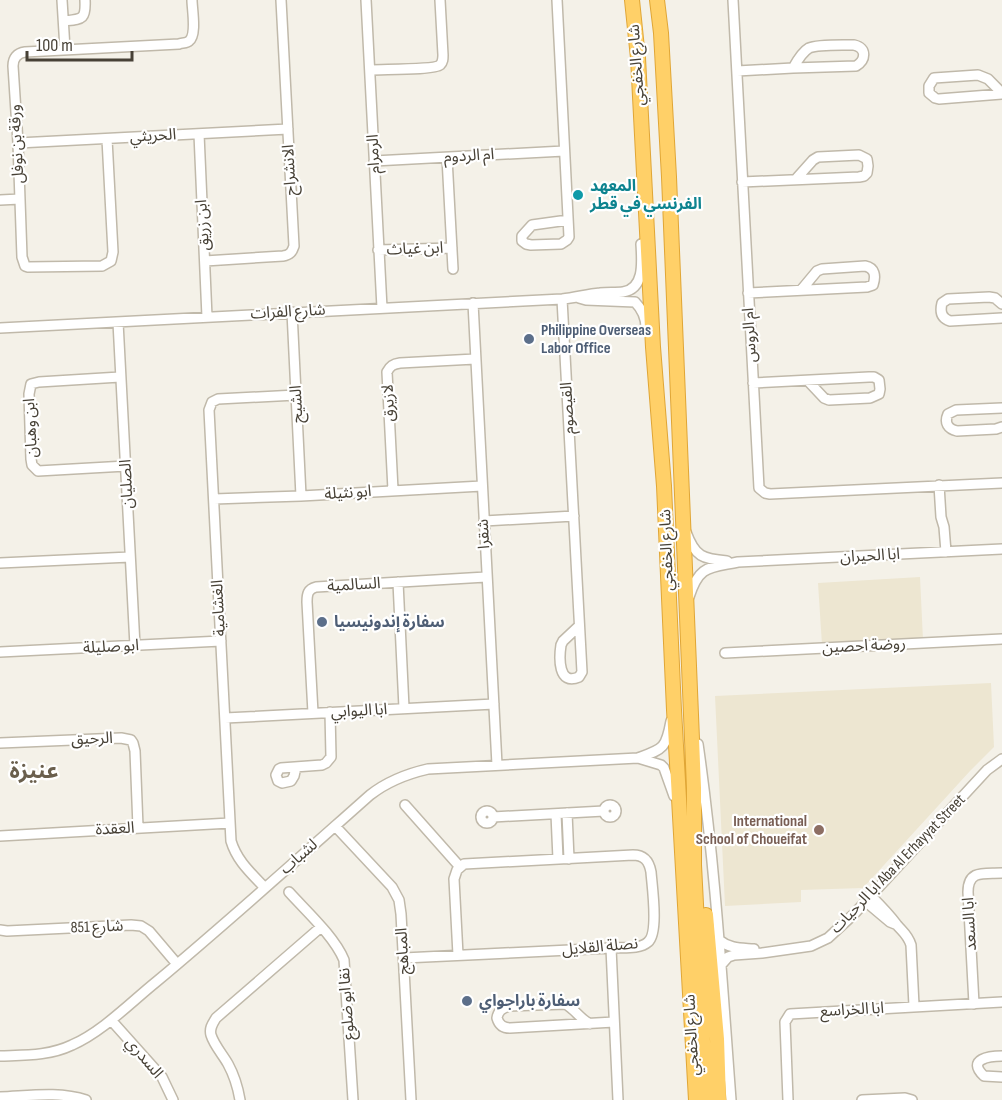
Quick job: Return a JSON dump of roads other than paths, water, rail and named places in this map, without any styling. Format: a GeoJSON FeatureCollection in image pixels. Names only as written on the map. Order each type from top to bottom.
{"type":"FeatureCollection","features":[{"type":"Feature","properties":{"kind":"highway","name":"شارع الخفجي"},"geometry":{"type":"LineString","coordinates":[[632,0],[638,58],[653,347],[664,486],[679,810],[696,1100]]}},
{"type":"Feature","properties":{"kind":"highway","name":"شارع الخفجي"},"geometry":{"type":"LineString","coordinates":[[657,0],[664,73],[694,788],[694,865],[706,1100]]}},
{"type":"Feature","properties":{"kind":"highway"},"geometry":{"type":"LineString","coordinates":[[694,788],[717,1039],[719,1100]]}},
{"type":"Feature","properties":{"kind":"highway"},"geometry":{"type":"LineString","coordinates":[[686,941],[683,1007],[686,1100]]}},
{"type":"Feature","properties":{"kind":"street"},"geometry":{"type":"LineString","coordinates":[[62,0],[65,49]]}},
{"type":"Feature","properties":{"kind":"street"},"geometry":{"type":"LineString","coordinates":[[64,21],[78,20],[83,17],[85,0]]}},
{"type":"Feature","properties":{"kind":"street","name":"ورقة بن نوفل"},"geometry":{"type":"LineString","coordinates":[[107,139],[112,257],[107,264],[102,266],[32,268],[25,266],[22,257],[14,58],[21,52],[188,42],[193,34],[192,0]]}},
{"type":"Feature","properties":{"kind":"street","name":"الانشراح"},"geometry":{"type":"LineString","coordinates":[[205,261],[283,256],[290,254],[293,250],[281,0]]}},
{"type":"Feature","properties":{"kind":"street","name":"الرمرام"},"geometry":{"type":"LineString","coordinates":[[366,0],[382,308]]}},
{"type":"Feature","properties":{"kind":"street"},"geometry":{"type":"LineString","coordinates":[[370,70],[430,67],[442,62],[440,0]]}},
{"type":"Feature","properties":{"kind":"street"},"geometry":{"type":"LineString","coordinates":[[557,0],[569,237],[565,243],[528,244],[522,241],[522,236],[532,225],[568,220]]}},
{"type":"Feature","properties":{"kind":"street","name":"ام الروس"},"geometry":{"type":"LineString","coordinates":[[733,0],[759,488],[765,494],[1002,483]]}},
{"type":"Feature","properties":{"kind":"street"},"geometry":{"type":"LineString","coordinates":[[737,71],[856,66],[861,62],[864,54],[860,46],[854,45],[815,46],[802,53],[793,68]]}},
{"type":"Feature","properties":{"kind":"street"},"geometry":{"type":"LineString","coordinates":[[978,75],[988,79],[1002,94],[939,99],[932,96],[928,89],[934,78],[978,75]]}},
{"type":"Feature","properties":{"kind":"street","name":"الحريثي"},"geometry":{"type":"LineString","coordinates":[[18,143],[288,129]]}},
{"type":"Feature","properties":{"kind":"street","name":"ابن زريق"},"geometry":{"type":"LineString","coordinates":[[199,134],[207,317]]}},
{"type":"Feature","properties":{"kind":"street","name":"ام الردوم"},"geometry":{"type":"LineString","coordinates":[[374,161],[564,151]]}},
{"type":"Feature","properties":{"kind":"street"},"geometry":{"type":"LineString","coordinates":[[742,182],[864,176],[867,173],[867,159],[859,155],[818,157],[796,179]]}},
{"type":"Feature","properties":{"kind":"street","name":"ابن غياث"},"geometry":{"type":"LineString","coordinates":[[447,158],[453,269]]}},
{"type":"Feature","properties":{"kind":"street","name":"ورقة بن نوفل"},"geometry":{"type":"LineString","coordinates":[[0,200],[20,199]]}},
{"type":"Feature","properties":{"kind":"street","name":"شارع الفرات"},"geometry":{"type":"LineString","coordinates":[[0,328],[562,299],[577,298],[599,292],[625,292],[637,285],[639,280],[642,226],[645,215]]}},
{"type":"Feature","properties":{"kind":"street","name":"ابن غياث"},"geometry":{"type":"LineString","coordinates":[[378,250],[452,248]]}},
{"type":"Feature","properties":{"kind":"street"},"geometry":{"type":"LineString","coordinates":[[748,293],[867,287],[873,285],[874,274],[870,267],[865,266],[828,267],[818,271],[802,289]]}},
{"type":"Feature","properties":{"kind":"street"},"geometry":{"type":"LineString","coordinates":[[1002,304],[995,297],[989,297],[948,299],[940,307],[945,320],[950,321],[1002,318]]}},
{"type":"Feature","properties":{"kind":"street","name":"شارع الفرات"},"geometry":{"type":"LineString","coordinates":[[577,298],[635,303],[644,315],[646,333],[653,347]]}},
{"type":"Feature","properties":{"kind":"street","name":"القيصوم"},"geometry":{"type":"LineString","coordinates":[[562,299],[582,672],[573,680],[563,675],[561,645],[579,626]]}},
{"type":"Feature","properties":{"kind":"street","name":"شقرا"},"geometry":{"type":"LineString","coordinates":[[473,303],[497,765]]}},
{"type":"Feature","properties":{"kind":"street","name":"الشيح"},"geometry":{"type":"LineString","coordinates":[[292,312],[301,496]]}},
{"type":"Feature","properties":{"kind":"street","name":"الصليان"},"geometry":{"type":"LineString","coordinates":[[118,322],[135,646]]}},
{"type":"Feature","properties":{"kind":"street","name":"لازيرق"},"geometry":{"type":"LineString","coordinates":[[393,490],[387,372],[389,368],[400,363],[475,359]]}},
{"type":"Feature","properties":{"kind":"street"},"geometry":{"type":"LineString","coordinates":[[753,383],[869,376],[879,380],[880,389],[879,394],[870,398],[829,400],[824,398],[808,381]]}},
{"type":"Feature","properties":{"kind":"street","name":"ابن وهبان"},"geometry":{"type":"LineString","coordinates":[[120,377],[31,384],[29,394],[32,465],[34,469],[44,472],[126,466]]}},
{"type":"Feature","properties":{"kind":"street","name":"الغشامية"},"geometry":{"type":"LineString","coordinates":[[265,888],[242,864],[231,841],[209,411],[212,402],[218,399],[296,395]]}},
{"type":"Feature","properties":{"kind":"street"},"geometry":{"type":"LineString","coordinates":[[1002,408],[956,410],[948,414],[946,418],[948,427],[957,431],[1002,427]]}},
{"type":"Feature","properties":{"kind":"street"},"geometry":{"type":"LineString","coordinates":[[939,485],[944,527],[942,552]]}},
{"type":"Feature","properties":{"kind":"street","name":"ابو نثيلة"},"geometry":{"type":"LineString","coordinates":[[214,499],[482,486]]}},
{"type":"Feature","properties":{"kind":"street"},"geometry":{"type":"LineString","coordinates":[[484,521],[574,516]]}},
{"type":"Feature","properties":{"kind":"street","name":"ابا الحيران"},"geometry":{"type":"LineString","coordinates":[[683,520],[693,547],[703,558],[738,562]]}},
{"type":"Feature","properties":{"kind":"street","name":"ابا الحيران"},"geometry":{"type":"LineString","coordinates":[[686,609],[694,581],[703,570],[738,562],[1002,549]]}},
{"type":"Feature","properties":{"kind":"street"},"geometry":{"type":"LineString","coordinates":[[0,563],[130,557]]}},
{"type":"Feature","properties":{"kind":"street","name":"السالمية"},"geometry":{"type":"LineString","coordinates":[[313,713],[307,602],[310,589],[486,577]]}},
{"type":"Feature","properties":{"kind":"street"},"geometry":{"type":"LineString","coordinates":[[398,582],[404,708]]}},
{"type":"Feature","properties":{"kind":"street","name":"روضة احصين"},"geometry":{"type":"LineString","coordinates":[[725,653],[1002,639]]}},
{"type":"Feature","properties":{"kind":"street","name":"ابو صليلة"},"geometry":{"type":"LineString","coordinates":[[0,652],[221,641]]}},
{"type":"Feature","properties":{"kind":"street","name":"ابا اليوابي"},"geometry":{"type":"LineString","coordinates":[[225,718],[494,704]]}},
{"type":"Feature","properties":{"kind":"street","name":"لشباب"},"geometry":{"type":"LineString","coordinates":[[638,759],[660,750],[663,746],[674,710]]}},
{"type":"Feature","properties":{"kind":"street","name":"شارع الخفجي"},"geometry":{"type":"LineString","coordinates":[[691,710],[702,771],[719,940],[731,1100]]}},
{"type":"Feature","properties":{"kind":"street"},"geometry":{"type":"LineString","coordinates":[[296,766],[322,765],[331,757],[330,712]]}},
{"type":"Feature","properties":{"kind":"street","name":"الرحيق"},"geometry":{"type":"LineString","coordinates":[[0,743],[121,738],[131,740],[135,751],[138,827]]}},
{"type":"Feature","properties":{"kind":"street","name":"لشباب"},"geometry":{"type":"LineString","coordinates":[[0,1056],[60,1050],[85,1039],[177,964],[383,786],[411,773],[428,769],[638,759],[661,765],[664,768],[679,810]]}},
{"type":"Feature","properties":{"kind":"street","name":"ابا الرحيات Aba Al Erhayyat Street"},"geometry":{"type":"LineString","coordinates":[[784,950],[811,946],[836,931],[987,770],[1002,759]]}},
{"type":"Feature","properties":{"kind":"street"},"geometry":{"type":"LineString","coordinates":[[405,805],[460,867],[454,875],[458,955]]}},
{"type":"Feature","properties":{"kind":"street"},"geometry":{"type":"LineString","coordinates":[[493,817],[604,812]]}},
{"type":"Feature","properties":{"kind":"street"},"geometry":{"type":"LineString","coordinates":[[567,813],[568,859]]}},
{"type":"Feature","properties":{"kind":"street"},"geometry":{"type":"LineString","coordinates":[[556,814],[558,859]]}},
{"type":"Feature","properties":{"kind":"street","name":"العقدة"},"geometry":{"type":"LineString","coordinates":[[0,836],[230,823]]}},
{"type":"Feature","properties":{"kind":"street","name":"المباهج"},"geometry":{"type":"LineString","coordinates":[[335,826],[398,896],[404,958],[411,1100]]}},
{"type":"Feature","properties":{"kind":"street","name":"نصلة القلايل"},"geometry":{"type":"LineString","coordinates":[[404,958],[641,946],[649,942],[652,937],[654,925],[651,872],[649,864],[642,856],[466,864],[460,867]]}},
{"type":"Feature","properties":{"kind":"street","name":"ابا السعد"},"geometry":{"type":"LineString","coordinates":[[974,1004],[969,881],[976,874],[1002,873]]}},
{"type":"Feature","properties":{"kind":"street","name":"نقا ابو ضلوع"},"geometry":{"type":"LineString","coordinates":[[289,892],[321,927],[340,951],[344,960],[353,1100]]}},
{"type":"Feature","properties":{"kind":"street"},"geometry":{"type":"LineString","coordinates":[[868,898],[893,918],[907,934],[911,945],[914,1006]]}},
{"type":"Feature","properties":{"kind":"street","name":"شارع 851"},"geometry":{"type":"LineString","coordinates":[[0,930],[141,926],[149,931],[177,964]]}},
{"type":"Feature","properties":{"kind":"street"},"geometry":{"type":"LineString","coordinates":[[240,1100],[228,1064],[211,1036],[212,1024],[216,1018],[321,927]]}},
{"type":"Feature","properties":{"kind":"street"},"geometry":{"type":"LineString","coordinates":[[719,940],[735,948],[784,950]]}},
{"type":"Feature","properties":{"kind":"street"},"geometry":{"type":"LineString","coordinates":[[611,948],[618,1100]]}},
{"type":"Feature","properties":{"kind":"street"},"geometry":{"type":"LineString","coordinates":[[721,965],[732,956],[784,950]]}},
{"type":"Feature","properties":{"kind":"street","name":"ابا الخراسع"},"geometry":{"type":"LineString","coordinates":[[788,1100],[784,1028],[786,1018],[790,1014],[1002,1002]]}},
{"type":"Feature","properties":{"kind":"street"},"geometry":{"type":"LineString","coordinates":[[590,1024],[565,1004],[509,1006],[500,1011],[497,1018],[498,1022],[506,1028],[590,1024],[614,1022]]}},
{"type":"Feature","properties":{"kind":"street"},"geometry":{"type":"LineString","coordinates":[[572,1025],[578,1016]]}},
{"type":"Feature","properties":{"kind":"street","name":"السدري"},"geometry":{"type":"LineString","coordinates":[[111,1020],[162,1077],[173,1100]]}},
{"type":"Feature","properties":{"kind":"street"},"geometry":{"type":"LineString","coordinates":[[1002,1056],[987,1056],[982,1059],[978,1067],[984,1076],[1002,1077]]}},
{"type":"Feature","properties":{"kind":"street"},"geometry":{"type":"LineString","coordinates":[[0,1097],[54,1095],[86,1100]]}},
{"type":"Feature","properties":{"kind":"street"},"geometry":{"type":"LineString","coordinates":[[862,1100],[905,1098],[912,1100]]}},
{"type":"Feature","properties":{"kind":"place","name":"المعهد الفرنسي في قطر"},"geometry":{"type":"Point","coordinates":[578,195]}},
{"type":"Feature","properties":{"kind":"place","name":"Philippine Overseas Labor Office"},"geometry":{"type":"Point","coordinates":[529,339]}},
{"type":"Feature","properties":{"kind":"place","name":"سفارة إندونيسيا"},"geometry":{"type":"Point","coordinates":[322,622]}},
{"type":"Feature","properties":{"kind":"place","name":"International School of Choueifat"},"geometry":{"type":"Point","coordinates":[819,830]}},
{"type":"Feature","properties":{"kind":"place","name":"سفارة باراجواي"},"geometry":{"type":"Point","coordinates":[467,1001]}},
{"type":"Feature","properties":{"kind":"district","name":"عنيزة"},"geometry":{"type":"Point","coordinates":[34,771]}}]}
